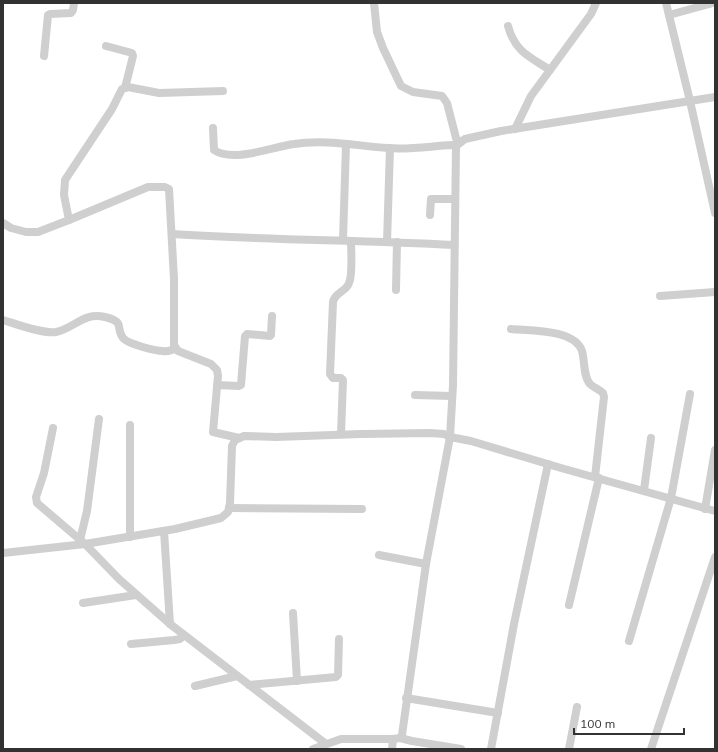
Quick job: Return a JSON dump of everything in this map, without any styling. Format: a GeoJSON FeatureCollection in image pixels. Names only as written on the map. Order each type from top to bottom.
{"type":"FeatureCollection","features":[{"type":"Feature","properties":{"kind":"street"},"geometry":{"type":"LineString","coordinates":[[44,56],[48,15],[71,13],[74,3]]}},
{"type":"Feature","properties":{"kind":"street"},"geometry":{"type":"LineString","coordinates":[[374,3],[377,32],[401,86],[413,92],[442,96],[444,98],[447,103],[458,144],[455,199],[455,283],[450,437],[426,564],[402,735],[396,738],[392,749]]}},
{"type":"Feature","properties":{"kind":"street"},"geometry":{"type":"LineString","coordinates":[[515,129],[531,96],[591,14],[596,3]]}},
{"type":"Feature","properties":{"kind":"street"},"geometry":{"type":"LineString","coordinates":[[666,3],[715,213]]}},
{"type":"Feature","properties":{"kind":"street"},"geometry":{"type":"LineString","coordinates":[[669,15],[713,3]]}},
{"type":"Feature","properties":{"kind":"street"},"geometry":{"type":"LineString","coordinates":[[508,26],[512,41],[519,49],[550,70]]}},
{"type":"Feature","properties":{"kind":"street"},"geometry":{"type":"LineString","coordinates":[[70,220],[64,195],[65,180],[112,109],[122,89],[125,88],[133,56],[132,53],[106,46]]}},
{"type":"Feature","properties":{"kind":"street"},"geometry":{"type":"LineString","coordinates":[[125,88],[159,93],[223,91]]}},
{"type":"Feature","properties":{"kind":"street"},"geometry":{"type":"LineString","coordinates":[[212,128],[214,150],[227,155],[241,155],[295,144],[323,143],[390,148],[452,145],[458,144],[465,139],[515,129],[715,97]]}},
{"type":"Feature","properties":{"kind":"street"},"geometry":{"type":"LineString","coordinates":[[341,434],[343,380],[341,378],[333,378],[330,374],[333,302],[336,294],[349,284],[346,144]]}},
{"type":"Feature","properties":{"kind":"street"},"geometry":{"type":"LineString","coordinates":[[387,242],[390,148]]}},
{"type":"Feature","properties":{"kind":"street"},"geometry":{"type":"LineString","coordinates":[[3,223],[11,228],[26,232],[38,232],[148,187],[165,187],[169,190],[170,194],[175,349]]}},
{"type":"Feature","properties":{"kind":"street"},"geometry":{"type":"LineString","coordinates":[[430,215],[431,199],[455,199]]}},
{"type":"Feature","properties":{"kind":"street"},"geometry":{"type":"LineString","coordinates":[[172,234],[218,237],[454,245]]}},
{"type":"Feature","properties":{"kind":"street"},"geometry":{"type":"LineString","coordinates":[[396,290],[397,242]]}},
{"type":"Feature","properties":{"kind":"street"},"geometry":{"type":"LineString","coordinates":[[660,296],[715,292]]}},
{"type":"Feature","properties":{"kind":"street"},"geometry":{"type":"LineString","coordinates":[[217,385],[241,385],[245,336],[247,334],[270,336],[272,316]]}},
{"type":"Feature","properties":{"kind":"street"},"geometry":{"type":"LineString","coordinates":[[3,320],[50,332],[60,331],[87,317],[105,317],[117,322],[122,336],[129,342],[164,351],[175,349],[211,364],[217,370],[213,432],[239,438]]}},
{"type":"Feature","properties":{"kind":"street"},"geometry":{"type":"LineString","coordinates":[[511,329],[563,335],[571,338],[581,349],[586,378],[590,384],[603,392],[604,397],[597,478],[569,605]]}},
{"type":"Feature","properties":{"kind":"street"},"geometry":{"type":"LineString","coordinates":[[629,641],[671,498],[690,394]]}},
{"type":"Feature","properties":{"kind":"street"},"geometry":{"type":"LineString","coordinates":[[415,395],[452,396]]}},
{"type":"Feature","properties":{"kind":"street"},"geometry":{"type":"LineString","coordinates":[[83,542],[99,419]]}},
{"type":"Feature","properties":{"kind":"street"},"geometry":{"type":"LineString","coordinates":[[130,425],[130,537]]}},
{"type":"Feature","properties":{"kind":"street"},"geometry":{"type":"LineString","coordinates":[[53,428],[44,473],[36,500],[39,505],[83,542],[119,579],[170,624],[326,744]]}},
{"type":"Feature","properties":{"kind":"street"},"geometry":{"type":"LineString","coordinates":[[3,553],[130,537],[221,518],[228,512],[229,508],[232,446],[236,440],[244,436],[276,437],[341,434],[444,434],[450,437],[471,441],[715,511]]}},
{"type":"Feature","properties":{"kind":"street"},"geometry":{"type":"LineString","coordinates":[[644,490],[651,438]]}},
{"type":"Feature","properties":{"kind":"street"},"geometry":{"type":"LineString","coordinates":[[705,509],[715,450]]}},
{"type":"Feature","properties":{"kind":"street"},"geometry":{"type":"LineString","coordinates":[[491,749],[514,624],[548,464]]}},
{"type":"Feature","properties":{"kind":"street"},"geometry":{"type":"LineString","coordinates":[[229,508],[362,509]]}},
{"type":"Feature","properties":{"kind":"street"},"geometry":{"type":"LineString","coordinates":[[164,531],[170,624]]}},
{"type":"Feature","properties":{"kind":"street"},"geometry":{"type":"LineString","coordinates":[[379,555],[426,564]]}},
{"type":"Feature","properties":{"kind":"street"},"geometry":{"type":"LineString","coordinates":[[651,749],[715,557]]}},
{"type":"Feature","properties":{"kind":"street"},"geometry":{"type":"LineString","coordinates":[[83,603],[136,595]]}},
{"type":"Feature","properties":{"kind":"street"},"geometry":{"type":"LineString","coordinates":[[293,613],[297,681]]}},
{"type":"Feature","properties":{"kind":"street"},"geometry":{"type":"LineString","coordinates":[[131,644],[174,640],[184,635]]}},
{"type":"Feature","properties":{"kind":"street"},"geometry":{"type":"LineString","coordinates":[[249,685],[338,676],[339,639]]}},
{"type":"Feature","properties":{"kind":"street"},"geometry":{"type":"LineString","coordinates":[[195,686],[237,676]]}},
{"type":"Feature","properties":{"kind":"street"},"geometry":{"type":"LineString","coordinates":[[406,698],[498,713]]}},
{"type":"Feature","properties":{"kind":"street"},"geometry":{"type":"LineString","coordinates":[[569,749],[577,707]]}},
{"type":"Feature","properties":{"kind":"street"},"geometry":{"type":"LineString","coordinates":[[313,749],[341,739],[396,738],[412,742],[461,749]]}}]}
